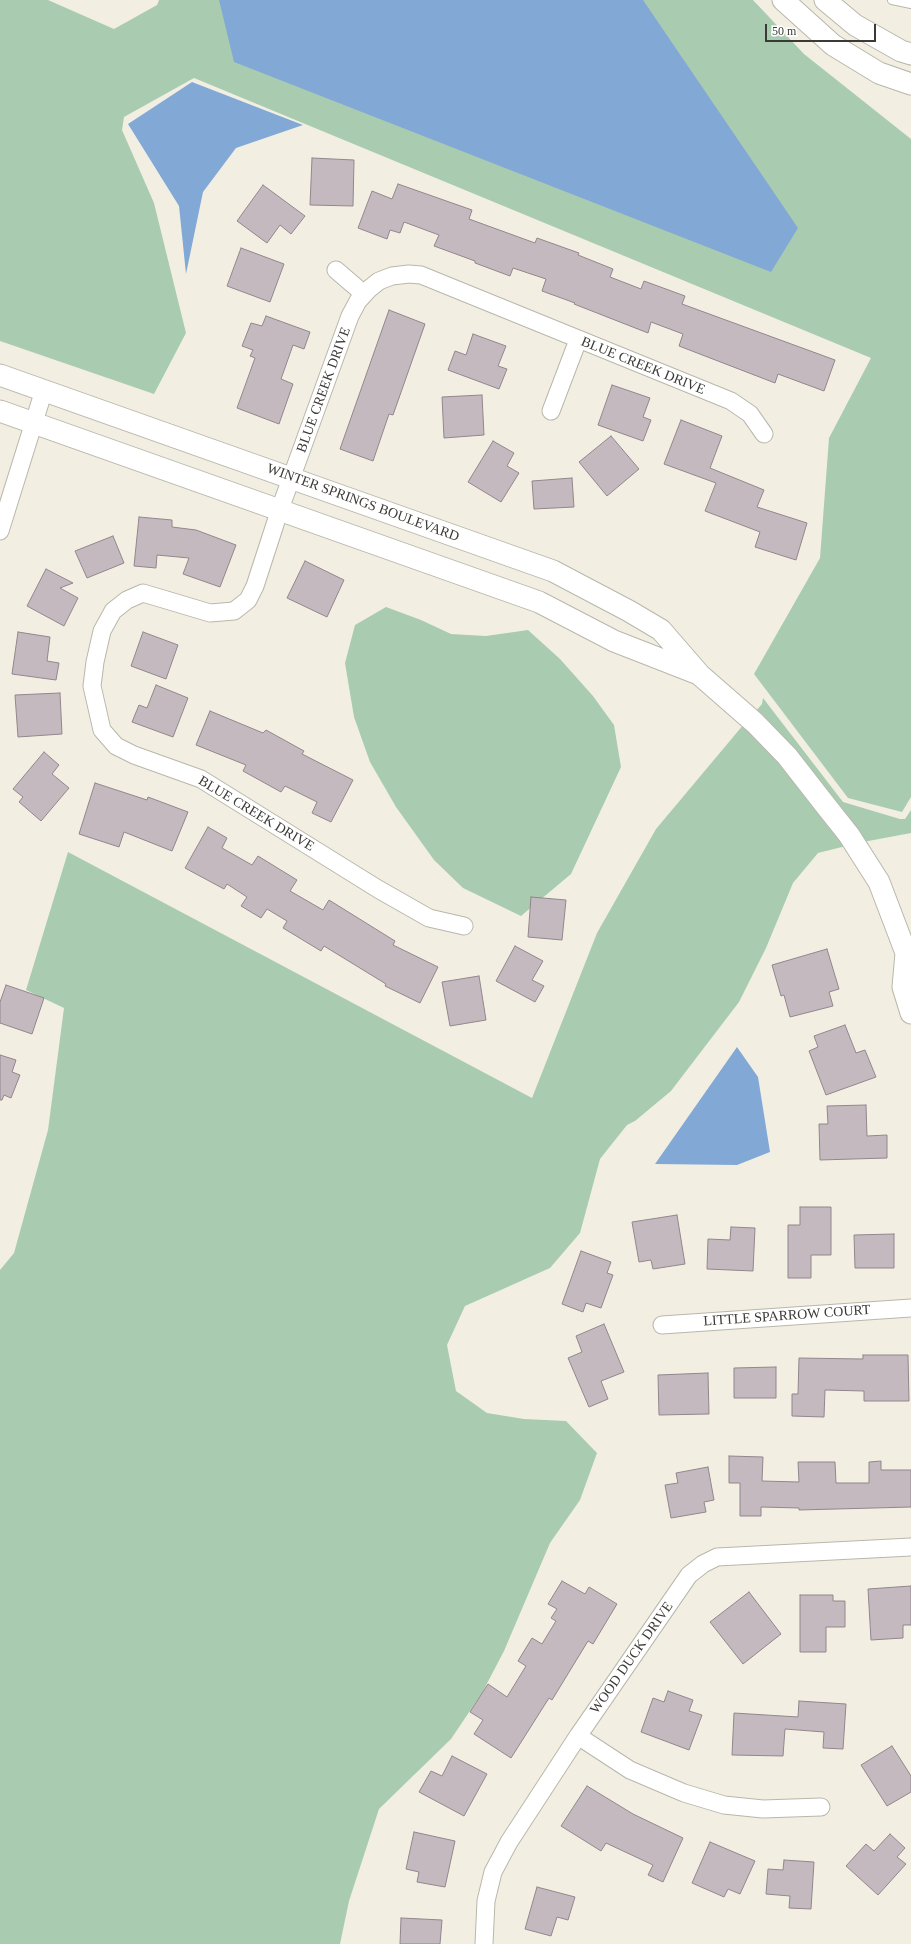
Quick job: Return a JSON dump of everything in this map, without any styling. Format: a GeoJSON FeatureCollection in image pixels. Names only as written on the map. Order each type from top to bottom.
{"type":"FeatureCollection","features":[{"type":"Feature","properties":{"kind":"street"},"geometry":{"type":"LineString","coordinates":[[783,0],[833,45],[879,73],[911,84]]}},
{"type":"Feature","properties":{"kind":"street"},"geometry":{"type":"LineString","coordinates":[[825,0],[855,25],[901,51],[911,54]]}},
{"type":"Feature","properties":{"kind":"street"},"geometry":{"type":"LineString","coordinates":[[336,270],[364,294]]}},
{"type":"Feature","properties":{"kind":"street","name":"BLUE CREEK DRIVE"},"geometry":{"type":"LineString","coordinates":[[464,926],[430,918],[378,890],[206,782],[182,771],[134,755],[116,746],[102,730],[92,686],[95,662],[102,631],[113,611],[127,600],[143,594],[210,613],[234,611],[248,600],[255,586],[280,509],[350,316],[364,294],[379,281],[392,276],[409,274],[421,275],[578,340],[732,401],[750,414],[764,434]]}},
{"type":"Feature","properties":{"kind":"street"},"geometry":{"type":"LineString","coordinates":[[551,411],[578,340]]}},
{"type":"Feature","properties":{"kind":"street","name":"WINTER SPRINGS BOULEVARD"},"geometry":{"type":"LineString","coordinates":[[0,375],[553,571],[629,611],[661,630],[700,675],[755,723],[786,756],[849,835],[878,882],[909,954],[903,987],[911,1013]]}},
{"type":"Feature","properties":{"kind":"street"},"geometry":{"type":"LineString","coordinates":[[0,531],[44,390]]}},
{"type":"Feature","properties":{"kind":"street","name":"WINTER SPRINGS BOULEVARD"},"geometry":{"type":"LineString","coordinates":[[0,411],[539,602],[614,641],[700,675]]}},
{"type":"Feature","properties":{"kind":"street"},"geometry":{"type":"LineString","coordinates":[[522,596],[531,563]]}},
{"type":"Feature","properties":{"kind":"street","name":"LITTLE SPARROW COURT"},"geometry":{"type":"LineString","coordinates":[[662,1324],[911,1308]]}},
{"type":"Feature","properties":{"kind":"street","name":"WOOD DUCK DRIVE"},"geometry":{"type":"LineString","coordinates":[[484,1944],[486,1901],[493,1872],[509,1842],[578,1736],[688,1575],[703,1564],[717,1557],[911,1547]]}},
{"type":"Feature","properties":{"kind":"street"},"geometry":{"type":"LineString","coordinates":[[578,1736],[630,1770],[684,1793],[724,1805],[763,1809],[821,1807]]}},
{"type":"Feature","properties":{"kind":"lane"},"geometry":{"type":"LineString","coordinates":[[892,0],[911,4]]}},
{"type":"Feature","properties":{"kind":"green space"},"geometry":{"type":"Polygon","coordinates":[[[0,0],[48,0],[114,29],[157,5],[159,0],[753,0],[804,54],[911,139],[911,797],[902,812],[848,798],[754,674],[820,558],[829,438],[871,358],[194,78],[124,117],[122,130],[154,203],[186,333],[154,394],[0,341],[0,0]]]}},
{"type":"Feature","properties":{"kind":"green space"},"geometry":{"type":"Polygon","coordinates":[[[386,607],[421,620],[451,634],[486,636],[528,630],[560,659],[593,696],[614,725],[621,767],[571,874],[521,916],[463,888],[434,860],[396,807],[370,762],[354,717],[345,663],[355,625],[386,607]]]}},
{"type":"Feature","properties":{"kind":"green space"},"geometry":{"type":"Polygon","coordinates":[[[763,698],[843,802],[900,819],[905,819],[911,810],[911,833],[863,842],[755,712],[762,704],[763,698]]]}},
{"type":"Feature","properties":{"kind":"green space"},"geometry":{"type":"Polygon","coordinates":[[[744,724],[781,762],[846,846],[818,853],[793,883],[766,948],[739,1002],[671,1091],[635,1121],[627,1125],[600,1159],[580,1233],[550,1268],[465,1306],[447,1345],[456,1391],[487,1413],[524,1419],[566,1421],[597,1453],[580,1500],[550,1543],[504,1651],[482,1693],[451,1739],[379,1809],[349,1901],[340,1944],[0,1944],[0,1270],[14,1253],[48,1130],[64,1008],[26,990],[68,852],[532,1098],[597,933],[656,829],[744,724]]]}},
{"type":"Feature","properties":{"kind":"water"},"geometry":{"type":"Polygon","coordinates":[[[219,0],[643,0],[798,228],[771,272],[234,62],[219,0]]]}},
{"type":"Feature","properties":{"kind":"water"},"geometry":{"type":"Polygon","coordinates":[[[192,82],[303,125],[236,148],[203,192],[186,274],[179,206],[128,124],[192,82]]]}},
{"type":"Feature","properties":{"kind":"water"},"geometry":{"type":"Polygon","coordinates":[[[737,1047],[758,1077],[770,1152],[737,1165],[655,1164],[737,1047]]]}},
{"type":"Feature","properties":{"kind":"building"},"geometry":{"type":"Polygon","coordinates":[[[312,158],[354,160],[353,206],[310,205],[312,158]]]}},
{"type":"Feature","properties":{"kind":"building"},"geometry":{"type":"Polygon","coordinates":[[[398,184],[472,210],[469,219],[535,243],[537,238],[579,253],[578,255],[613,269],[610,277],[641,289],[644,281],[685,296],[682,304],[835,360],[824,391],[778,374],[775,383],[679,346],[683,334],[651,322],[648,333],[574,304],[575,303],[542,291],[546,279],[513,268],[510,276],[475,263],[475,261],[434,246],[439,235],[404,222],[400,233],[390,230],[387,239],[358,228],[372,191],[392,199],[398,184]]]}},
{"type":"Feature","properties":{"kind":"building"},"geometry":{"type":"Polygon","coordinates":[[[263,185],[305,216],[291,234],[280,225],[267,243],[237,221],[263,185]]]}},
{"type":"Feature","properties":{"kind":"building"},"geometry":{"type":"Polygon","coordinates":[[[241,248],[284,264],[270,302],[227,286],[241,248]]]}},
{"type":"Feature","properties":{"kind":"building"},"geometry":{"type":"Polygon","coordinates":[[[389,310],[425,324],[393,415],[389,414],[373,461],[340,449],[389,310]]]}},
{"type":"Feature","properties":{"kind":"building"},"geometry":{"type":"Polygon","coordinates":[[[266,316],[310,332],[304,349],[293,345],[281,379],[293,384],[279,424],[237,408],[255,358],[250,356],[253,350],[242,346],[251,323],[262,326],[266,316]]]}},
{"type":"Feature","properties":{"kind":"building"},"geometry":{"type":"Polygon","coordinates":[[[473,334],[506,346],[498,366],[507,369],[499,389],[448,370],[455,351],[466,355],[473,334]]]}},
{"type":"Feature","properties":{"kind":"building"},"geometry":{"type":"Polygon","coordinates":[[[612,385],[650,398],[643,417],[651,420],[643,441],[598,425],[612,385]]]}},
{"type":"Feature","properties":{"kind":"building"},"geometry":{"type":"Polygon","coordinates":[[[482,395],[484,435],[444,438],[442,397],[482,395]]]}},
{"type":"Feature","properties":{"kind":"building"},"geometry":{"type":"Polygon","coordinates":[[[681,420],[722,436],[710,468],[764,490],[757,507],[807,523],[796,560],[755,547],[760,532],[705,511],[716,483],[664,464],[681,420]]]}},
{"type":"Feature","properties":{"kind":"building"},"geometry":{"type":"Polygon","coordinates":[[[611,436],[639,469],[607,496],[579,462],[611,436]]]}},
{"type":"Feature","properties":{"kind":"building"},"geometry":{"type":"Polygon","coordinates":[[[493,441],[514,453],[507,466],[519,473],[501,502],[468,482],[493,441]]]}},
{"type":"Feature","properties":{"kind":"building"},"geometry":{"type":"Polygon","coordinates":[[[572,478],[574,507],[534,509],[532,481],[572,478]]]}},
{"type":"Feature","properties":{"kind":"building"},"geometry":{"type":"Polygon","coordinates":[[[139,517],[172,520],[172,527],[196,530],[236,545],[220,587],[183,574],[189,558],[157,555],[156,568],[134,566],[139,517]]]}},
{"type":"Feature","properties":{"kind":"building"},"geometry":{"type":"Polygon","coordinates":[[[113,536],[124,563],[87,578],[75,551],[113,536]]]}},
{"type":"Feature","properties":{"kind":"building"},"geometry":{"type":"Polygon","coordinates":[[[305,561],[344,580],[327,617],[287,598],[305,561]]]}},
{"type":"Feature","properties":{"kind":"building"},"geometry":{"type":"Polygon","coordinates":[[[46,569],[73,583],[60,588],[78,598],[64,626],[27,606],[46,569]]]}},
{"type":"Feature","properties":{"kind":"building"},"geometry":{"type":"Polygon","coordinates":[[[18,632],[50,637],[47,661],[59,663],[56,680],[12,674],[18,632]]]}},
{"type":"Feature","properties":{"kind":"building"},"geometry":{"type":"Polygon","coordinates":[[[143,632],[178,645],[166,679],[131,666],[143,632]]]}},
{"type":"Feature","properties":{"kind":"building"},"geometry":{"type":"Polygon","coordinates":[[[156,685],[188,698],[173,737],[132,722],[139,705],[147,708],[156,685]]]}},
{"type":"Feature","properties":{"kind":"building"},"geometry":{"type":"Polygon","coordinates":[[[60,693],[62,734],[18,737],[15,695],[60,693]]]}},
{"type":"Feature","properties":{"kind":"building"},"geometry":{"type":"Polygon","coordinates":[[[210,711],[263,733],[266,730],[304,751],[302,754],[353,780],[331,822],[312,813],[317,802],[285,786],[281,792],[243,771],[246,765],[196,745],[210,711]]]}},
{"type":"Feature","properties":{"kind":"building"},"geometry":{"type":"Polygon","coordinates":[[[44,752],[59,765],[52,774],[69,788],[41,821],[19,802],[23,797],[13,789],[44,752]]]}},
{"type":"Feature","properties":{"kind":"building"},"geometry":{"type":"Polygon","coordinates":[[[95,783],[147,800],[148,797],[188,812],[172,851],[124,832],[119,847],[79,834],[95,783]]]}},
{"type":"Feature","properties":{"kind":"building"},"geometry":{"type":"Polygon","coordinates":[[[208,827],[227,838],[222,848],[252,865],[258,856],[297,880],[290,891],[323,910],[329,900],[395,941],[393,945],[438,967],[420,1003],[385,986],[386,984],[324,946],[321,951],[283,928],[287,921],[267,909],[261,918],[241,906],[247,897],[227,884],[224,889],[185,868],[208,827]]]}},
{"type":"Feature","properties":{"kind":"building"},"geometry":{"type":"Polygon","coordinates":[[[531,897],[566,900],[562,940],[528,937],[531,897]]]}},
{"type":"Feature","properties":{"kind":"building"},"geometry":{"type":"Polygon","coordinates":[[[515,946],[543,961],[532,980],[544,986],[535,1002],[496,981],[515,946]]]}},
{"type":"Feature","properties":{"kind":"building"},"geometry":{"type":"Polygon","coordinates":[[[827,949],[839,989],[829,992],[833,1006],[790,1017],[784,995],[781,996],[772,965],[827,949]]]}},
{"type":"Feature","properties":{"kind":"building"},"geometry":{"type":"Polygon","coordinates":[[[479,976],[486,1020],[450,1026],[442,982],[479,976]]]}},
{"type":"Feature","properties":{"kind":"building"},"geometry":{"type":"Polygon","coordinates":[[[6,985],[44,998],[32,1034],[0,1023],[0,1002],[6,985]]]}},
{"type":"Feature","properties":{"kind":"building"},"geometry":{"type":"Polygon","coordinates":[[[845,1025],[856,1053],[865,1050],[876,1077],[826,1095],[809,1051],[818,1047],[814,1036],[845,1025]]]}},
{"type":"Feature","properties":{"kind":"building"},"geometry":{"type":"Polygon","coordinates":[[[0,1055],[16,1060],[12,1072],[20,1075],[11,1098],[4,1095],[2,1100],[0,1100],[0,1055]]]}},
{"type":"Feature","properties":{"kind":"building"},"geometry":{"type":"Polygon","coordinates":[[[866,1105],[867,1136],[887,1135],[887,1158],[820,1160],[819,1124],[828,1124],[827,1106],[866,1105]]]}},
{"type":"Feature","properties":{"kind":"building"},"geometry":{"type":"Polygon","coordinates":[[[800,1207],[831,1207],[831,1255],[811,1255],[811,1278],[788,1278],[788,1225],[800,1225],[800,1207]]]}},
{"type":"Feature","properties":{"kind":"building"},"geometry":{"type":"Polygon","coordinates":[[[677,1215],[685,1264],[653,1269],[651,1260],[639,1262],[632,1222],[677,1215]]]}},
{"type":"Feature","properties":{"kind":"building"},"geometry":{"type":"Polygon","coordinates":[[[731,1227],[755,1228],[753,1271],[707,1269],[708,1239],[730,1240],[731,1227]]]}},
{"type":"Feature","properties":{"kind":"building"},"geometry":{"type":"Polygon","coordinates":[[[894,1234],[894,1268],[855,1268],[854,1235],[894,1234]]]}},
{"type":"Feature","properties":{"kind":"building"},"geometry":{"type":"Polygon","coordinates":[[[581,1251],[611,1262],[607,1273],[613,1275],[601,1308],[586,1303],[583,1312],[562,1304],[581,1251]]]}},
{"type":"Feature","properties":{"kind":"building"},"geometry":{"type":"Polygon","coordinates":[[[604,1324],[624,1372],[601,1381],[608,1399],[589,1407],[568,1358],[582,1352],[576,1336],[604,1324]]]}},
{"type":"Feature","properties":{"kind":"building"},"geometry":{"type":"Polygon","coordinates":[[[863,1355],[908,1355],[909,1401],[864,1401],[864,1391],[825,1390],[824,1417],[792,1416],[792,1394],[798,1394],[799,1358],[863,1359],[863,1355]]]}},
{"type":"Feature","properties":{"kind":"building"},"geometry":{"type":"Polygon","coordinates":[[[776,1367],[776,1398],[734,1398],[734,1368],[776,1367]]]}},
{"type":"Feature","properties":{"kind":"building"},"geometry":{"type":"Polygon","coordinates":[[[708,1373],[709,1414],[659,1415],[658,1375],[708,1373]]]}},
{"type":"Feature","properties":{"kind":"building"},"geometry":{"type":"Polygon","coordinates":[[[729,1456],[763,1457],[762,1481],[799,1482],[798,1462],[835,1462],[836,1483],[869,1483],[869,1462],[881,1461],[881,1470],[911,1470],[911,1507],[799,1510],[799,1508],[761,1507],[761,1516],[740,1516],[740,1483],[729,1483],[729,1456]]]}},
{"type":"Feature","properties":{"kind":"building"},"geometry":{"type":"Polygon","coordinates":[[[708,1467],[714,1500],[704,1502],[706,1512],[671,1518],[665,1485],[678,1483],[676,1473],[708,1467]]]}},
{"type":"Feature","properties":{"kind":"building"},"geometry":{"type":"Polygon","coordinates":[[[562,1581],[585,1594],[589,1587],[617,1604],[593,1644],[588,1641],[552,1700],[549,1698],[511,1758],[474,1734],[483,1720],[470,1712],[488,1684],[507,1697],[526,1666],[518,1661],[532,1638],[542,1644],[556,1621],[551,1618],[557,1609],[548,1604],[562,1581]]]}},
{"type":"Feature","properties":{"kind":"building"},"geometry":{"type":"Polygon","coordinates":[[[911,1586],[911,1625],[903,1625],[903,1638],[871,1640],[868,1589],[911,1586]]]}},
{"type":"Feature","properties":{"kind":"building"},"geometry":{"type":"Polygon","coordinates":[[[749,1592],[781,1634],[743,1664],[710,1622],[749,1592]]]}},
{"type":"Feature","properties":{"kind":"building"},"geometry":{"type":"Polygon","coordinates":[[[800,1595],[833,1595],[833,1601],[845,1601],[845,1627],[826,1627],[826,1652],[800,1652],[800,1595]]]}},
{"type":"Feature","properties":{"kind":"building"},"geometry":{"type":"Polygon","coordinates":[[[668,1691],[693,1700],[689,1711],[702,1715],[689,1750],[641,1732],[653,1698],[664,1702],[668,1691]]]}},
{"type":"Feature","properties":{"kind":"building"},"geometry":{"type":"Polygon","coordinates":[[[799,1701],[846,1704],[843,1749],[823,1748],[824,1732],[785,1729],[783,1756],[732,1755],[734,1713],[798,1717],[799,1701]]]}},
{"type":"Feature","properties":{"kind":"building"},"geometry":{"type":"Polygon","coordinates":[[[892,1746],[911,1776],[911,1792],[887,1806],[861,1765],[892,1746]]]}},
{"type":"Feature","properties":{"kind":"building"},"geometry":{"type":"Polygon","coordinates":[[[452,1756],[487,1774],[464,1816],[419,1792],[431,1771],[442,1776],[452,1756]]]}},
{"type":"Feature","properties":{"kind":"building"},"geometry":{"type":"Polygon","coordinates":[[[587,1786],[633,1814],[683,1838],[663,1882],[648,1875],[653,1865],[606,1843],[601,1851],[561,1826],[587,1786]]]}},
{"type":"Feature","properties":{"kind":"building"},"geometry":{"type":"Polygon","coordinates":[[[414,1832],[455,1841],[445,1887],[417,1882],[419,1872],[406,1869],[414,1832]]]}},
{"type":"Feature","properties":{"kind":"building"},"geometry":{"type":"Polygon","coordinates":[[[890,1834],[905,1848],[897,1857],[906,1864],[878,1895],[846,1866],[866,1844],[874,1851],[890,1834]]]}},
{"type":"Feature","properties":{"kind":"building"},"geometry":{"type":"Polygon","coordinates":[[[710,1842],[755,1861],[740,1894],[728,1889],[724,1897],[692,1883],[710,1842]]]}},
{"type":"Feature","properties":{"kind":"building"},"geometry":{"type":"Polygon","coordinates":[[[784,1860],[814,1862],[811,1909],[789,1908],[790,1896],[766,1894],[768,1869],[783,1870],[784,1860]]]}},
{"type":"Feature","properties":{"kind":"building"},"geometry":{"type":"Polygon","coordinates":[[[537,1887],[575,1897],[568,1920],[557,1917],[551,1936],[525,1929],[537,1887]]]}},
{"type":"Feature","properties":{"kind":"building"},"geometry":{"type":"Polygon","coordinates":[[[401,1918],[442,1920],[440,1944],[400,1944],[401,1918]]]}}]}
